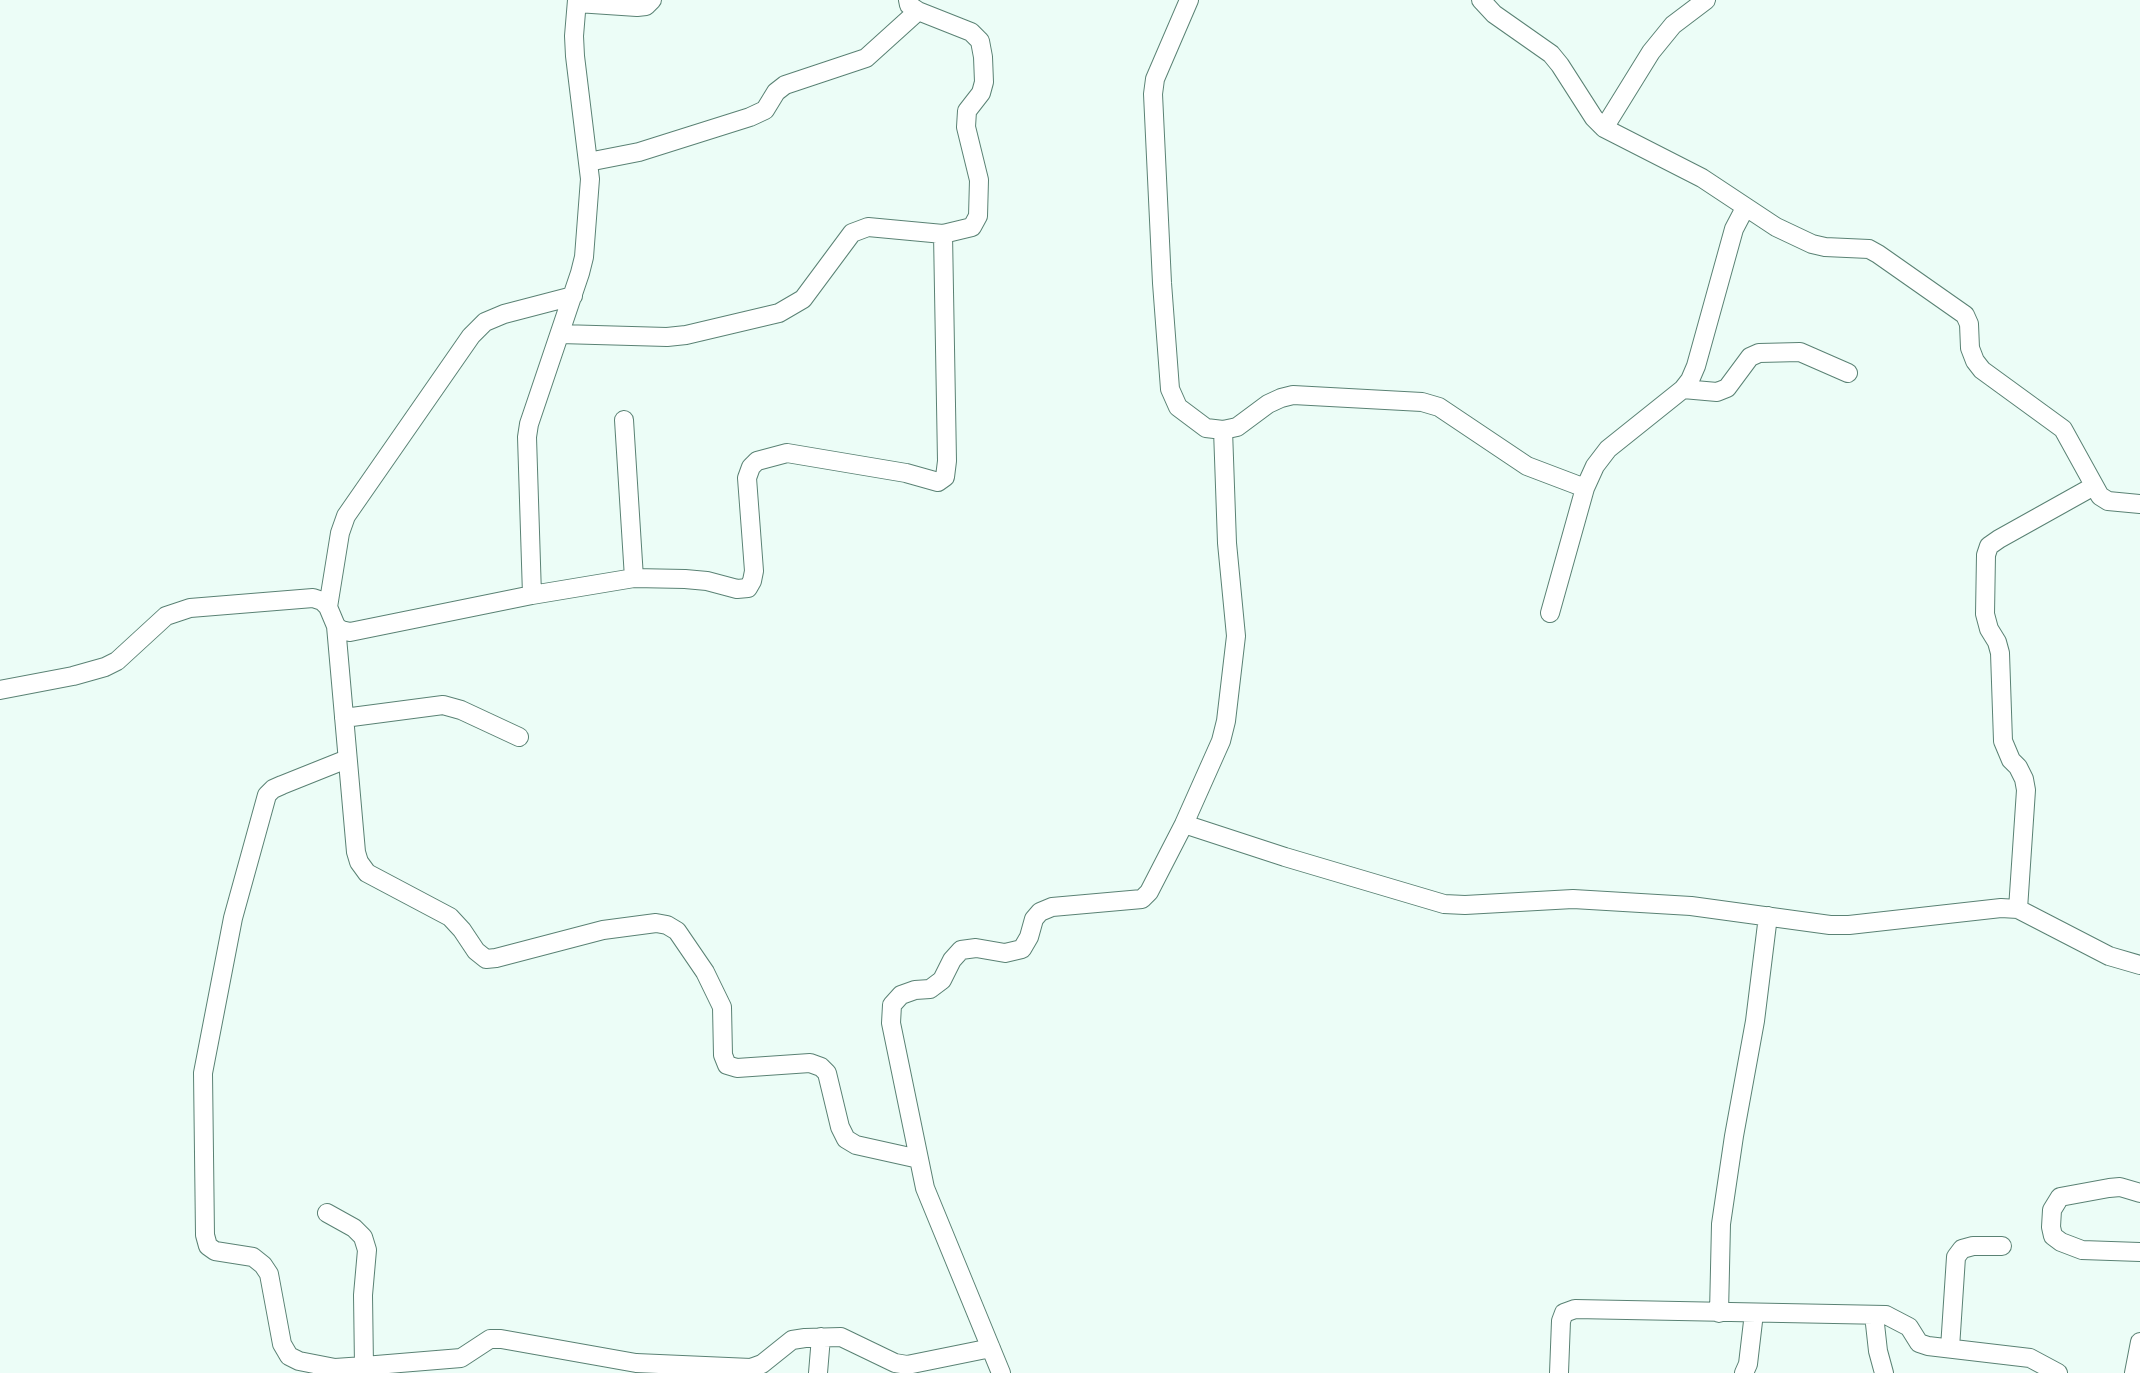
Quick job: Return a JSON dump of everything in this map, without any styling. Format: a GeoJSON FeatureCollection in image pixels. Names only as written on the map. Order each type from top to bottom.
{"type":"FeatureCollection","features":[{"type":"Feature","properties":{"kind":"street"},"geometry":{"type":"LineString","coordinates":[[532,595],[527,437],[529,424],[584,257],[590,179],[575,56],[577,2],[637,7],[646,6],[652,0]]}},
{"type":"Feature","properties":{"kind":"street"},"geometry":{"type":"LineString","coordinates":[[1188,0],[1155,79],[1153,94],[1170,388],[1178,407],[1206,428],[1223,430],[1237,427],[1274,401],[1293,395],[1422,402],[1438,407],[1527,466],[1585,488]]}},
{"type":"Feature","properties":{"kind":"street"},"geometry":{"type":"LineString","coordinates":[[1481,0],[1494,14],[1551,54],[1594,118],[1604,128],[1702,178],[1776,228],[1812,244],[1825,247],[1869,249],[1965,315],[1970,324],[1970,348],[1975,361],[1993,380],[2063,429],[2100,495],[2108,501],[2140,504]]}},
{"type":"Feature","properties":{"kind":"street"},"geometry":{"type":"LineString","coordinates":[[1604,128],[1651,52],[1673,25],[1706,0]]}},
{"type":"Feature","properties":{"kind":"street"},"geometry":{"type":"LineString","coordinates":[[560,334],[667,337],[686,335],[779,314],[803,299],[852,233],[868,227],[943,234],[972,226],[978,216],[979,180],[966,127],[967,111],[981,93],[984,82],[980,41],[971,32],[913,6],[866,58],[785,85],[776,92],[765,110],[750,117],[639,152],[588,162]]}},
{"type":"Feature","properties":{"kind":"street"},"geometry":{"type":"LineString","coordinates":[[1550,613],[1585,488],[1595,465],[1608,449],[1690,380],[1696,366],[1734,229],[1745,208]]}},
{"type":"Feature","properties":{"kind":"street"},"geometry":{"type":"LineString","coordinates":[[336,626],[350,632],[532,595],[634,578],[685,579],[707,581],[737,589],[748,588],[753,581],[754,571],[747,478],[751,467],[757,461],[775,455],[787,453],[906,472],[938,482],[945,477],[947,461],[943,234]]}},
{"type":"Feature","properties":{"kind":"street"},"geometry":{"type":"LineString","coordinates":[[328,607],[340,533],[346,516],[471,336],[485,322],[504,314],[573,296]]}},
{"type":"Feature","properties":{"kind":"street"},"geometry":{"type":"LineString","coordinates":[[1683,388],[1717,392],[1728,388],[1750,357],[1759,353],[1800,352],[1848,373]]}},
{"type":"Feature","properties":{"kind":"street"},"geometry":{"type":"LineString","coordinates":[[624,420],[634,578]]}},
{"type":"Feature","properties":{"kind":"street"},"geometry":{"type":"LineString","coordinates":[[1001,1373],[929,1198],[891,1023],[892,1005],[901,995],[915,990],[930,989],[942,980],[952,960],[961,950],[976,948],[1005,953],[1022,949],[1029,937],[1034,919],[1040,912],[1052,907],[1142,899],[1149,892],[1184,824],[1221,741],[1235,654],[1236,636],[1227,543],[1223,430]]}},
{"type":"Feature","properties":{"kind":"street"},"geometry":{"type":"LineString","coordinates":[[2018,909],[2026,790],[2018,766],[2011,760],[2002,741],[2000,653],[1984,614],[1986,555],[1989,546],[1999,539],[2094,486]]}},
{"type":"Feature","properties":{"kind":"street"},"geometry":{"type":"LineString","coordinates":[[0,690],[73,676],[105,667],[117,661],[166,616],[177,611],[313,598],[322,600],[328,607],[336,626],[359,862],[367,873],[450,917],[476,951],[486,959],[603,930],[656,922],[668,925],[677,931],[705,972],[722,1007],[723,1055],[728,1065],[737,1068],[810,1064],[821,1067],[827,1074],[840,1127],[846,1139],[856,1145],[919,1159]]}},
{"type":"Feature","properties":{"kind":"street"},"geometry":{"type":"LineString","coordinates":[[344,718],[444,705],[461,710],[519,737]]}},
{"type":"Feature","properties":{"kind":"street"},"geometry":{"type":"LineString","coordinates":[[348,759],[282,785],[267,795],[233,918],[203,1072],[205,1235],[208,1246],[215,1251],[253,1257],[262,1265],[268,1274],[282,1344],[289,1356],[335,1371],[364,1366],[460,1359],[490,1339],[501,1339],[636,1363],[751,1368],[762,1364],[792,1340],[842,1337],[895,1363],[908,1365],[991,1348]]}},
{"type":"Feature","properties":{"kind":"street"},"geometry":{"type":"LineString","coordinates":[[1184,824],[1285,857],[1444,904],[1573,900],[1691,906],[1830,925],[1849,925],[2001,908],[2018,909],[2109,956],[2140,965]]}},
{"type":"Feature","properties":{"kind":"street"},"geometry":{"type":"LineString","coordinates":[[1719,1313],[1721,1224],[1755,1021],[1768,916]]}},
{"type":"Feature","properties":{"kind":"street"},"geometry":{"type":"LineString","coordinates":[[2140,1193],[2120,1187],[2060,1197],[2052,1210],[2050,1227],[2053,1236],[2061,1242],[2082,1250],[2140,1252]]}},
{"type":"Feature","properties":{"kind":"street"},"geometry":{"type":"LineString","coordinates":[[327,1214],[354,1228],[363,1238],[366,1250],[363,1295],[364,1366]]}},
{"type":"Feature","properties":{"kind":"street"},"geometry":{"type":"LineString","coordinates":[[1950,1348],[1956,1257],[1962,1249],[1973,1246],[2002,1246]]}},
{"type":"Feature","properties":{"kind":"street"},"geometry":{"type":"LineString","coordinates":[[1559,1373],[1561,1322],[1564,1313],[1575,1309],[1886,1315],[1909,1327],[1919,1343],[2030,1358],[2058,1373]]}},
{"type":"Feature","properties":{"kind":"street"},"geometry":{"type":"LineString","coordinates":[[1744,1373],[1748,1364],[1754,1313]]}},
{"type":"Feature","properties":{"kind":"street"},"geometry":{"type":"LineString","coordinates":[[1874,1315],[1878,1351],[1884,1373]]}},
{"type":"Feature","properties":{"kind":"street"},"geometry":{"type":"LineString","coordinates":[[818,1373],[821,1338]]}},
{"type":"Feature","properties":{"kind":"street"},"geometry":{"type":"LineString","coordinates":[[2134,1373],[2140,1342]]}}]}
